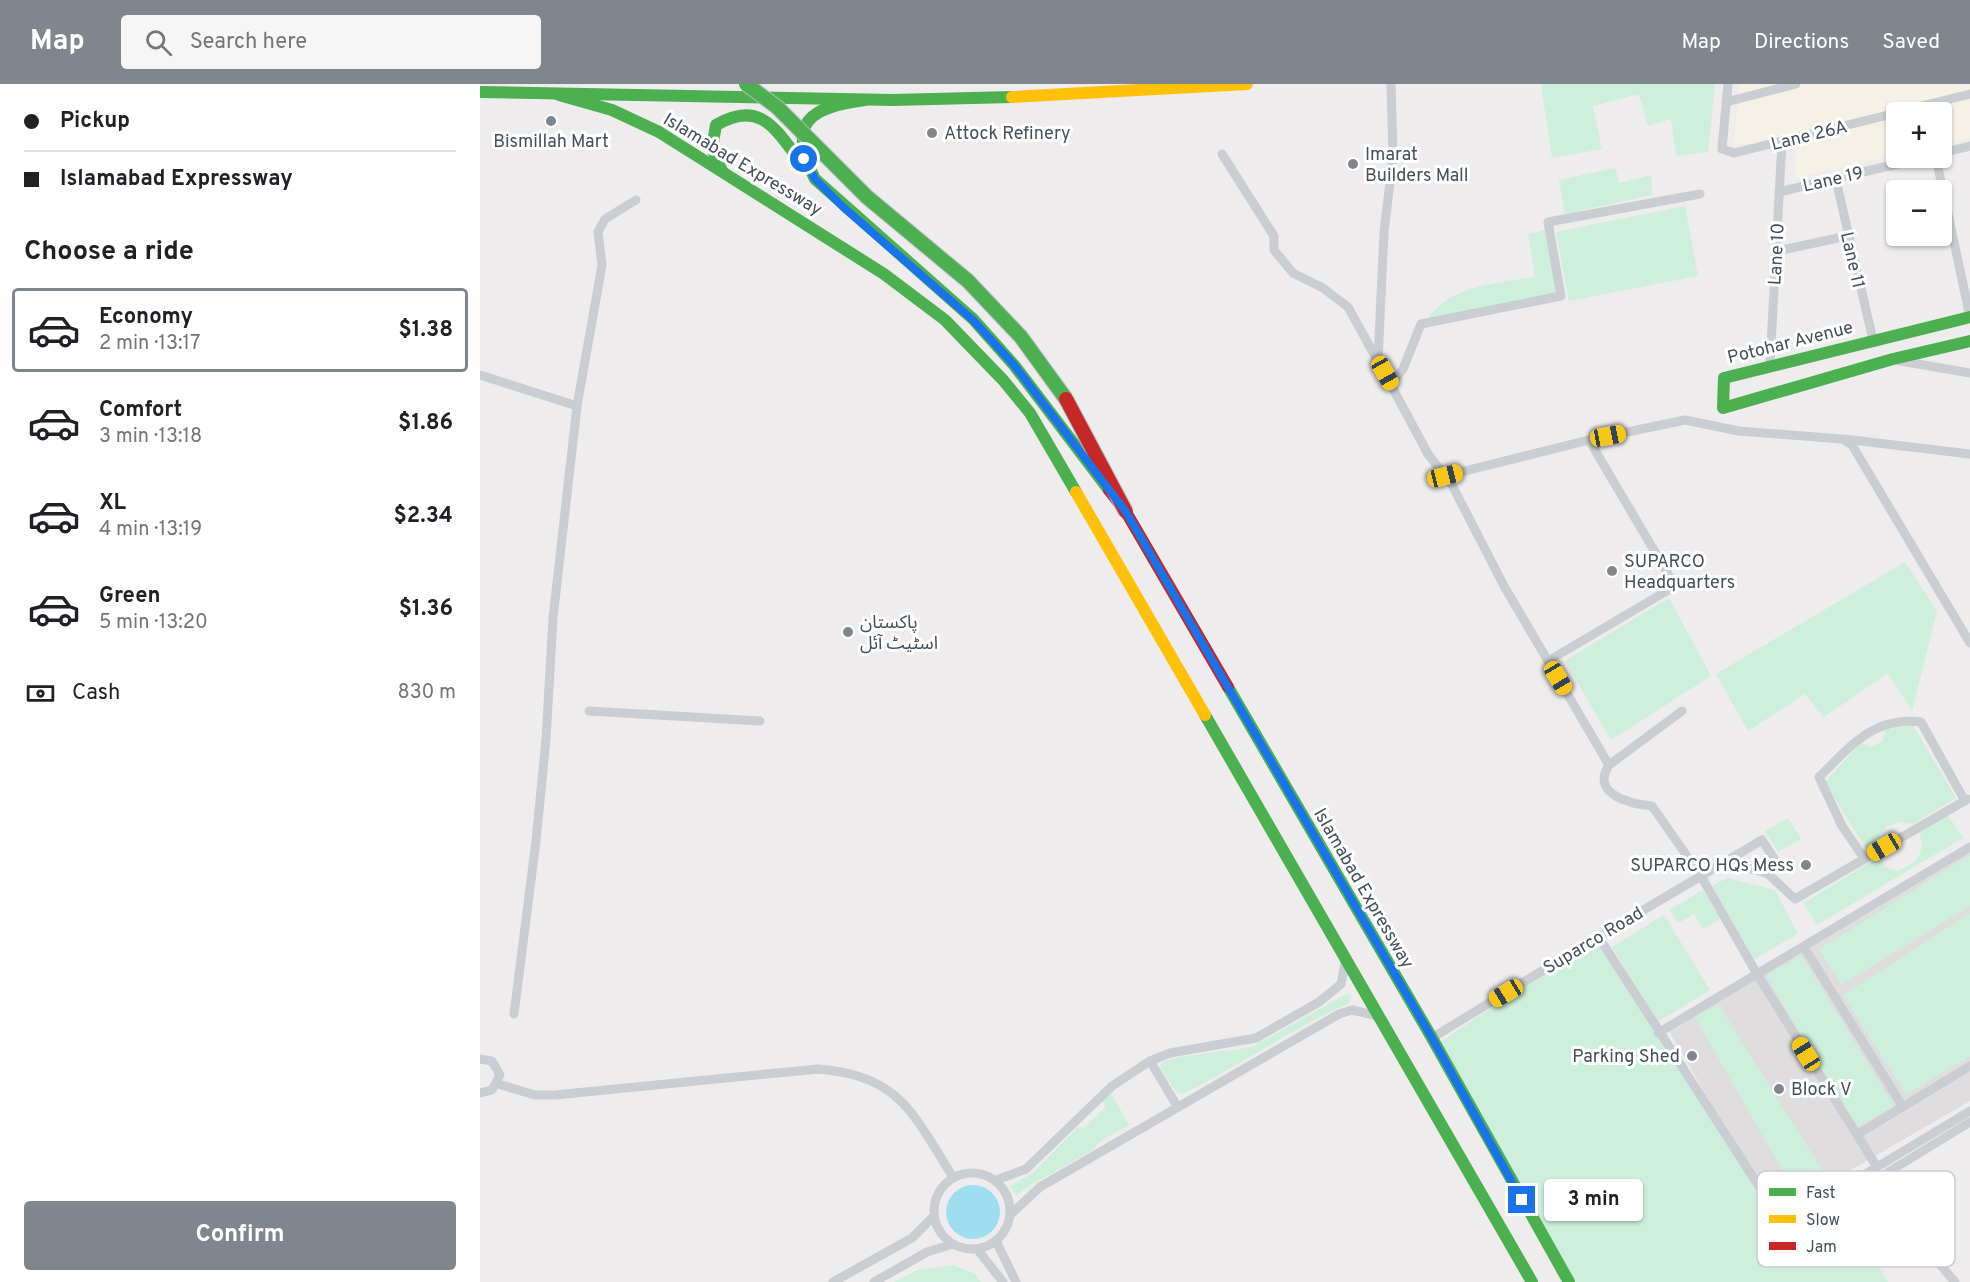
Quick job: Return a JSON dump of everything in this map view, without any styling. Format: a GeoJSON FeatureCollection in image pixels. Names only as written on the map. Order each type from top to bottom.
{"type":"FeatureCollection","features":[{"type":"Feature","properties":{"kind":"main road"},"geometry":{"type":"LineString","coordinates":[[746,84],[777,107],[867,197],[968,281],[1021,337],[1073,409],[1126,512]]}},
{"type":"Feature","properties":{"kind":"main road"},"geometry":{"type":"LineString","coordinates":[[480,92],[865,99],[1078,95],[1246,84]]}},
{"type":"Feature","properties":{"kind":"main road","name":"Islamabad Expressway"},"geometry":{"type":"LineString","coordinates":[[558,95],[628,118],[659,132],[884,274],[945,320],[983,358],[1030,413],[1532,1282]]}},
{"type":"Feature","properties":{"kind":"main road"},"geometry":{"type":"LineString","coordinates":[[815,179],[804,159],[800,143],[806,126],[819,111],[865,99]]}},
{"type":"Feature","properties":{"kind":"main road"},"geometry":{"type":"LineString","coordinates":[[722,172],[710,146],[716,125],[738,113],[752,114],[771,123],[815,179],[973,320],[1014,365],[1126,512]]}},
{"type":"Feature","properties":{"kind":"main road","name":"Potohar Avenue"},"geometry":{"type":"LineString","coordinates":[[1970,317],[1724,378],[1723,408],[1893,359],[1970,340]]}},
{"type":"Feature","properties":{"kind":"main road","name":"Islamabad Expressway"},"geometry":{"type":"LineString","coordinates":[[1126,512],[1432,1038],[1569,1282]]}},
{"type":"Feature","properties":{"kind":"street"},"geometry":{"type":"LineString","coordinates":[[1378,362],[1384,232],[1393,157],[1391,84]]}},
{"type":"Feature","properties":{"kind":"street"},"geometry":{"type":"LineString","coordinates":[[1728,84],[1726,102],[1796,84]]}},
{"type":"Feature","properties":{"kind":"street","name":"Lane 26A"},"geometry":{"type":"LineString","coordinates":[[1939,102],[1970,94]]}},
{"type":"Feature","properties":{"kind":"street","name":"Lane 26A"},"geometry":{"type":"LineString","coordinates":[[1726,102],[1722,149],[1734,153],[1886,116]]}},
{"type":"Feature","properties":{"kind":"street","name":"Lane 10"},"geometry":{"type":"LineString","coordinates":[[1770,365],[1782,142]]}},
{"type":"Feature","properties":{"kind":"street"},"geometry":{"type":"LineString","coordinates":[[1952,150],[1970,146]]}},
{"type":"Feature","properties":{"kind":"street"},"geometry":{"type":"LineString","coordinates":[[1222,154],[1274,236],[1274,250],[1293,273],[1323,288],[1348,307],[1428,453],[1445,476],[1504,586],[1609,765]]}},
{"type":"Feature","properties":{"kind":"street","name":"Lane 19"},"geometry":{"type":"LineString","coordinates":[[1779,192],[1886,167]]}},
{"type":"Feature","properties":{"kind":"street"},"geometry":{"type":"LineString","coordinates":[[1938,168],[1970,317]]}},
{"type":"Feature","properties":{"kind":"street","name":"Lane 11"},"geometry":{"type":"LineString","coordinates":[[1836,180],[1847,236],[1873,340]]}},
{"type":"Feature","properties":{"kind":"street"},"geometry":{"type":"LineString","coordinates":[[1391,385],[1403,369],[1421,324],[1561,296],[1548,222],[1700,194]]}},
{"type":"Feature","properties":{"kind":"street"},"geometry":{"type":"LineString","coordinates":[[514,1014],[536,841],[546,739],[553,618],[577,406],[602,265],[598,232],[600,224],[636,200]]}},
{"type":"Feature","properties":{"kind":"street"},"geometry":{"type":"LineString","coordinates":[[1777,251],[1847,236]]}},
{"type":"Feature","properties":{"kind":"street"},"geometry":{"type":"LineString","coordinates":[[1893,359],[1970,373]]}},
{"type":"Feature","properties":{"kind":"street"},"geometry":{"type":"LineString","coordinates":[[480,375],[577,406]]}},
{"type":"Feature","properties":{"kind":"street"},"geometry":{"type":"LineString","coordinates":[[1445,476],[1589,440],[1685,420],[1739,431],[1842,439],[1970,454]]}},
{"type":"Feature","properties":{"kind":"street"},"geometry":{"type":"LineString","coordinates":[[1842,439],[1852,445],[1970,644]]}},
{"type":"Feature","properties":{"kind":"street"},"geometry":{"type":"LineString","coordinates":[[1548,661],[1675,586],[1589,440]]}},
{"type":"Feature","properties":{"kind":"street"},"geometry":{"type":"LineString","coordinates":[[589,711],[760,721]]}},
{"type":"Feature","properties":{"kind":"street"},"geometry":{"type":"LineString","coordinates":[[1682,711],[1609,765],[1604,774],[1604,783],[1613,795],[1632,804],[1652,806],[1701,876],[1758,974],[1858,1134],[1878,1171]]}},
{"type":"Feature","properties":{"kind":"street"},"geometry":{"type":"LineString","coordinates":[[1724,862],[1767,873],[1796,898],[1967,799],[1921,722],[1902,719],[1866,732],[1819,777],[1842,826],[1864,858]]}},
{"type":"Feature","properties":{"kind":"street","name":"Suparco Road"},"geometry":{"type":"LineString","coordinates":[[1432,1038],[1598,936],[1762,840],[1775,860],[1767,873]]}},
{"type":"Feature","properties":{"kind":"street"},"geometry":{"type":"LineString","coordinates":[[1659,1033],[1970,847]]}},
{"type":"Feature","properties":{"kind":"street"},"geometry":{"type":"LineString","coordinates":[[1598,936],[1757,1184]]}},
{"type":"Feature","properties":{"kind":"street"},"geometry":{"type":"LineString","coordinates":[[1804,946],[1903,1107]]}},
{"type":"Feature","properties":{"kind":"street"},"geometry":{"type":"LineString","coordinates":[[996,1180],[1026,1169],[1105,1092],[1150,1061],[1170,1053],[1247,1041],[1267,1033],[1332,993],[1341,984],[1345,960]]}},
{"type":"Feature","properties":{"kind":"street"},"geometry":{"type":"LineString","coordinates":[[1011,1215],[1040,1187],[1345,1011],[1362,1011],[1378,1016]]}},
{"type":"Feature","properties":{"kind":"street"},"geometry":{"type":"LineString","coordinates":[[480,1059],[492,1061],[498,1068],[498,1084],[492,1090],[480,1093]]}},
{"type":"Feature","properties":{"kind":"street"},"geometry":{"type":"LineString","coordinates":[[1150,1061],[1178,1106]]}},
{"type":"Feature","properties":{"kind":"street"},"geometry":{"type":"LineString","coordinates":[[1858,1134],[1970,1066]]}},
{"type":"Feature","properties":{"kind":"street"},"geometry":{"type":"LineString","coordinates":[[498,1084],[535,1095],[555,1095],[818,1069],[839,1070],[874,1080],[896,1094],[919,1122],[953,1177]]}},
{"type":"Feature","properties":{"kind":"street"},"geometry":{"type":"LineString","coordinates":[[1872,1171],[1970,1111]]}},
{"type":"Feature","properties":{"kind":"street"},"geometry":{"type":"LineString","coordinates":[[1891,1171],[1970,1122]]}},
{"type":"Feature","properties":{"kind":"street"},"geometry":{"type":"LineString","coordinates":[[970,1172],[983,1174],[996,1180],[1005,1190],[1010,1202],[1011,1215],[1008,1225],[996,1241],[977,1249],[953,1244],[944,1237],[934,1216],[935,1200],[943,1185],[953,1177],[970,1172]]}},
{"type":"Feature","properties":{"kind":"street"},"geometry":{"type":"LineString","coordinates":[[833,1282],[912,1238],[934,1216]]}},
{"type":"Feature","properties":{"kind":"street"},"geometry":{"type":"LineString","coordinates":[[996,1241],[1016,1282]]}},
{"type":"Feature","properties":{"kind":"street"},"geometry":{"type":"LineString","coordinates":[[874,1282],[927,1252],[953,1244]]}},
{"type":"Feature","properties":{"kind":"street"},"geometry":{"type":"LineString","coordinates":[[977,1249],[1003,1282]]}},
{"type":"Feature","properties":{"kind":"street"},"geometry":{"type":"LineString","coordinates":[[1941,1267],[1954,1282]]}},
{"type":"Feature","properties":{"kind":"shaded area"},"geometry":{"type":"Polygon","coordinates":[[[1739,84],[1970,84],[1970,138],[1952,142],[1952,102],[1886,102],[1886,157],[1795,178],[1796,149],[1734,143],[1739,84]]]}},
{"type":"Feature","properties":{"kind":"shaded area"},"geometry":{"type":"Polygon","coordinates":[[[1970,851],[1970,1101],[1849,1171],[1757,1171],[1757,1177],[1728,1133],[1669,1031],[1970,851]]]}},
{"type":"Feature","properties":{"kind":"green space"},"geometry":{"type":"Polygon","coordinates":[[[1541,84],[1715,84],[1708,152],[1676,156],[1671,119],[1648,126],[1639,94],[1593,106],[1602,149],[1552,158],[1541,84]]]}},
{"type":"Feature","properties":{"kind":"green space"},"geometry":{"type":"Polygon","coordinates":[[[1615,168],[1619,183],[1651,175],[1652,195],[1565,214],[1559,180],[1615,168]]]}},
{"type":"Feature","properties":{"kind":"green space"},"geometry":{"type":"Polygon","coordinates":[[[1685,206],[1698,276],[1569,301],[1556,232],[1685,206]]]}},
{"type":"Feature","properties":{"kind":"green space"},"geometry":{"type":"Polygon","coordinates":[[[1546,230],[1557,293],[1427,320],[1437,308],[1461,292],[1490,284],[1535,277],[1528,234],[1546,230]]]}},
{"type":"Feature","properties":{"kind":"green space"},"geometry":{"type":"Polygon","coordinates":[[[1905,562],[1937,611],[1912,711],[1888,673],[1824,717],[1805,694],[1748,731],[1716,674],[1905,562]]]}},
{"type":"Feature","properties":{"kind":"green space"},"geometry":{"type":"Polygon","coordinates":[[[1669,598],[1711,676],[1611,740],[1565,661],[1669,598]]]}},
{"type":"Feature","properties":{"kind":"green space"},"geometry":{"type":"Polygon","coordinates":[[[1913,726],[1956,798],[1913,824],[1900,822],[1887,826],[1867,850],[1825,782],[1861,743],[1871,747],[1883,741],[1886,729],[1913,726]]]}},
{"type":"Feature","properties":{"kind":"green space"},"geometry":{"type":"Polygon","coordinates":[[[1948,815],[1963,838],[1817,925],[1804,903],[1868,863],[1882,859],[1885,867],[1898,871],[1911,864],[1921,851],[1919,831],[1948,815]]]}},
{"type":"Feature","properties":{"kind":"green space"},"geometry":{"type":"Polygon","coordinates":[[[1788,818],[1801,839],[1778,852],[1765,831],[1788,818]]]}},
{"type":"Feature","properties":{"kind":"green space"},"geometry":{"type":"Polygon","coordinates":[[[1970,855],[1970,906],[1841,985],[1819,949],[1970,855]]]}},
{"type":"Feature","properties":{"kind":"green space"},"geometry":{"type":"Polygon","coordinates":[[[1727,878],[1775,890],[1798,934],[1754,959],[1712,886],[1727,878]]]}},
{"type":"Feature","properties":{"kind":"green space"},"geometry":{"type":"Polygon","coordinates":[[[1703,890],[1720,919],[1703,929],[1694,914],[1678,923],[1670,910],[1703,890]]]}},
{"type":"Feature","properties":{"kind":"green space"},"geometry":{"type":"Polygon","coordinates":[[[1970,913],[1970,1056],[1906,1095],[1843,995],[1970,913]]]}},
{"type":"Feature","properties":{"kind":"green space"},"geometry":{"type":"Polygon","coordinates":[[[1664,915],[1710,990],[1657,1022],[1612,947],[1664,915]]]}},
{"type":"Feature","properties":{"kind":"green space"},"geometry":{"type":"Polygon","coordinates":[[[1598,936],[1757,1187],[1757,1267],[1879,1267],[1888,1282],[1576,1282],[1436,1045],[1598,936]]]}},
{"type":"Feature","properties":{"kind":"green space"},"geometry":{"type":"Polygon","coordinates":[[[1801,955],[1894,1106],[1857,1127],[1766,976],[1801,955]]]}},
{"type":"Feature","properties":{"kind":"green space"},"geometry":{"type":"Polygon","coordinates":[[[1348,993],[1352,996],[1349,1003],[1306,1024],[1182,1094],[1176,1092],[1159,1066],[1165,1061],[1181,1057],[1252,1047],[1348,993]]]}},
{"type":"Feature","properties":{"kind":"green space"},"geometry":{"type":"Polygon","coordinates":[[[1719,1005],[1823,1171],[1783,1171],[1694,1016],[1719,1005]]]}},
{"type":"Feature","properties":{"kind":"green space"},"geometry":{"type":"Polygon","coordinates":[[[1111,1093],[1129,1125],[1099,1142],[1093,1150],[1024,1189],[1017,1196],[1010,1186],[1033,1173],[1077,1128],[1085,1127],[1106,1107],[1101,1100],[1111,1093]]]}},
{"type":"Feature","properties":{"kind":"green space"},"geometry":{"type":"Polygon","coordinates":[[[952,1265],[974,1273],[981,1282],[894,1282],[917,1270],[952,1265]]]}},
{"type":"Feature","properties":{"kind":"water"},"geometry":{"type":"Polygon","coordinates":[[[968,1185],[978,1185],[988,1189],[996,1197],[1000,1212],[996,1227],[988,1235],[978,1239],[968,1239],[958,1235],[950,1227],[946,1217],[946,1207],[950,1197],[958,1189],[968,1185]]]}},
{"type":"Feature","properties":{"kind":"traffic: fast"},"geometry":{"type":"LineString","coordinates":[[746,84],[777,107],[867,197],[968,281],[1021,337],[1066,399]]}},
{"type":"Feature","properties":{"kind":"traffic: fast"},"geometry":{"type":"LineString","coordinates":[[480,92],[893,100],[1012,97]]}},
{"type":"Feature","properties":{"kind":"traffic: fast"},"geometry":{"type":"LineString","coordinates":[[559,95],[612,110],[659,132],[884,274],[945,320],[1003,380],[1030,413],[1076,492]]}},
{"type":"Feature","properties":{"kind":"traffic: fast"},"geometry":{"type":"LineString","coordinates":[[865,100],[830,107],[817,113],[808,121],[803,144],[815,179],[973,319],[1014,365],[1109,490]]}},
{"type":"Feature","properties":{"kind":"traffic: fast"},"geometry":{"type":"LineString","coordinates":[[722,171],[712,148],[716,125],[745,115],[767,122],[803,165]]}},
{"type":"Feature","properties":{"kind":"traffic: fast"},"geometry":{"type":"LineString","coordinates":[[1970,317],[1724,378],[1723,408],[1893,359],[1970,341]]}},
{"type":"Feature","properties":{"kind":"traffic: fast"},"geometry":{"type":"LineString","coordinates":[[1228,687],[1432,1038],[1569,1282]]}},
{"type":"Feature","properties":{"kind":"traffic: fast"},"geometry":{"type":"LineString","coordinates":[[1205,715],[1532,1282]]}},
{"type":"Feature","properties":{"kind":"traffic: slow"},"geometry":{"type":"LineString","coordinates":[[1012,97],[1247,84]]}},
{"type":"Feature","properties":{"kind":"traffic: slow"},"geometry":{"type":"LineString","coordinates":[[1076,492],[1205,715]]}},
{"type":"Feature","properties":{"kind":"traffic: jam"},"geometry":{"type":"LineString","coordinates":[[1066,399],[1126,512]]}},
{"type":"Feature","properties":{"kind":"traffic: jam"},"geometry":{"type":"LineString","coordinates":[[1109,490],[1126,512],[1228,687]]}},
{"type":"Feature","properties":{"kind":"place","name":"Bismillah Mart"},"geometry":{"type":"Point","coordinates":[551,121]}},
{"type":"Feature","properties":{"kind":"place","name":"Attock Refinery"},"geometry":{"type":"Point","coordinates":[932,133]}},
{"type":"Feature","properties":{"kind":"place","name":"Imarat Builders Mall"},"geometry":{"type":"Point","coordinates":[1353,164]}},
{"type":"Feature","properties":{"kind":"place","name":"SUPARCO Headquarters"},"geometry":{"type":"Point","coordinates":[1612,571]}},
{"type":"Feature","properties":{"kind":"place","name":"پاکستان اسٹیٹ آئل"},"geometry":{"type":"Point","coordinates":[848,632]}},
{"type":"Feature","properties":{"kind":"place","name":"SUPARCO HQs Mess"},"geometry":{"type":"Point","coordinates":[1806,865]}},
{"type":"Feature","properties":{"kind":"place","name":"Parking Shed"},"geometry":{"type":"Point","coordinates":[1692,1056]}},
{"type":"Feature","properties":{"kind":"place","name":"Block V"},"geometry":{"type":"Point","coordinates":[1779,1089]}},
{"type":"Feature","properties":{"kind":"route"},"geometry":{"type":"LineString","coordinates":[[804,159],[815,179],[843,207],[973,320],[1014,365],[1126,512],[1432,1038],[1522,1200]]}}]}
